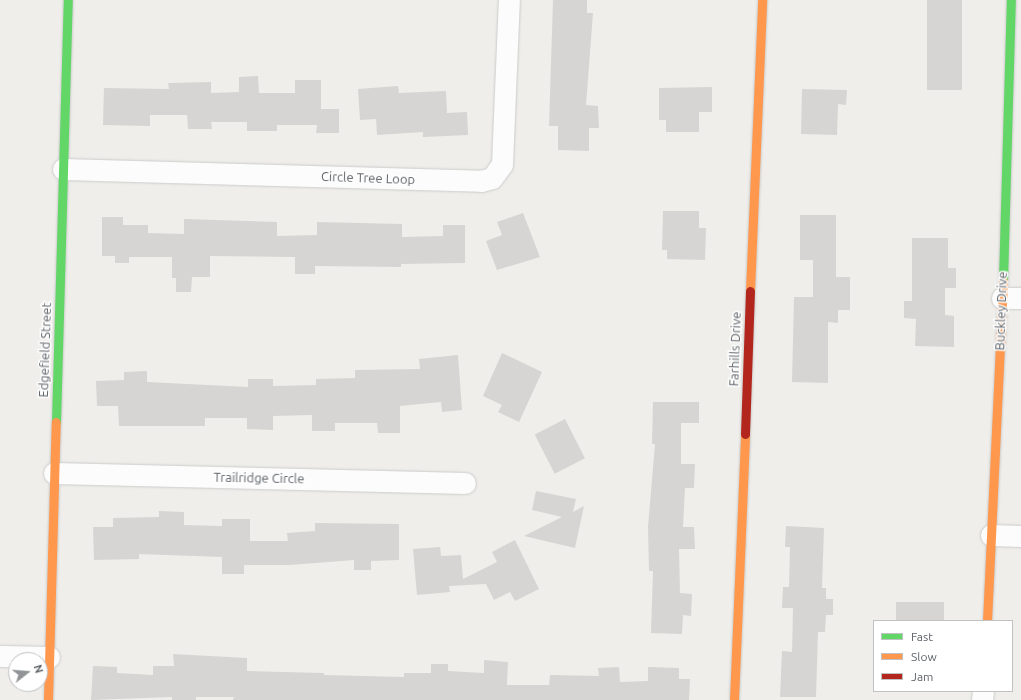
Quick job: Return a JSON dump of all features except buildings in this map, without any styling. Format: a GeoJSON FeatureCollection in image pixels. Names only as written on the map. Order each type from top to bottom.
{"type":"FeatureCollection","features":[{"type":"Feature","properties":{"kind":"street","name":"Edgefield Street"},"geometry":{"type":"LineString","coordinates":[[48,700],[68,0]]}},
{"type":"Feature","properties":{"kind":"street","name":"Circle Tree Loop"},"geometry":{"type":"LineString","coordinates":[[63,169],[481,181],[492,178],[502,164],[509,0]]}},
{"type":"Feature","properties":{"kind":"street","name":"Farhills Drive"},"geometry":{"type":"LineString","coordinates":[[734,700],[762,0]]}},
{"type":"Feature","properties":{"kind":"street","name":"Buckley Drive"},"geometry":{"type":"LineString","coordinates":[[987,620],[991,535],[1012,298],[1015,51],[1011,0]]}},
{"type":"Feature","properties":{"kind":"street","name":"Trailridge Circle"},"geometry":{"type":"LineString","coordinates":[[54,472],[465,483]]}},
{"type":"Feature","properties":{"kind":"street"},"geometry":{"type":"LineString","coordinates":[[991,535],[1021,536]]}},
{"type":"Feature","properties":{"kind":"street"},"geometry":{"type":"LineString","coordinates":[[0,656],[50,657]]}},
{"type":"Feature","properties":{"kind":"traffic: fast"},"geometry":{"type":"LineString","coordinates":[[56,422],[68,0]]}},
{"type":"Feature","properties":{"kind":"traffic: fast"},"geometry":{"type":"LineString","coordinates":[[1003,281],[1011,0]]}},
{"type":"Feature","properties":{"kind":"traffic: slow"},"geometry":{"type":"LineString","coordinates":[[750,291],[762,0]]}},
{"type":"Feature","properties":{"kind":"traffic: slow"},"geometry":{"type":"LineString","coordinates":[[987,620],[1003,281]]}},
{"type":"Feature","properties":{"kind":"traffic: slow"},"geometry":{"type":"LineString","coordinates":[[48,700],[56,422]]}},
{"type":"Feature","properties":{"kind":"traffic: slow"},"geometry":{"type":"LineString","coordinates":[[734,700],[745,434]]}},
{"type":"Feature","properties":{"kind":"traffic: jam"},"geometry":{"type":"LineString","coordinates":[[745,434],[750,291]]}}]}
